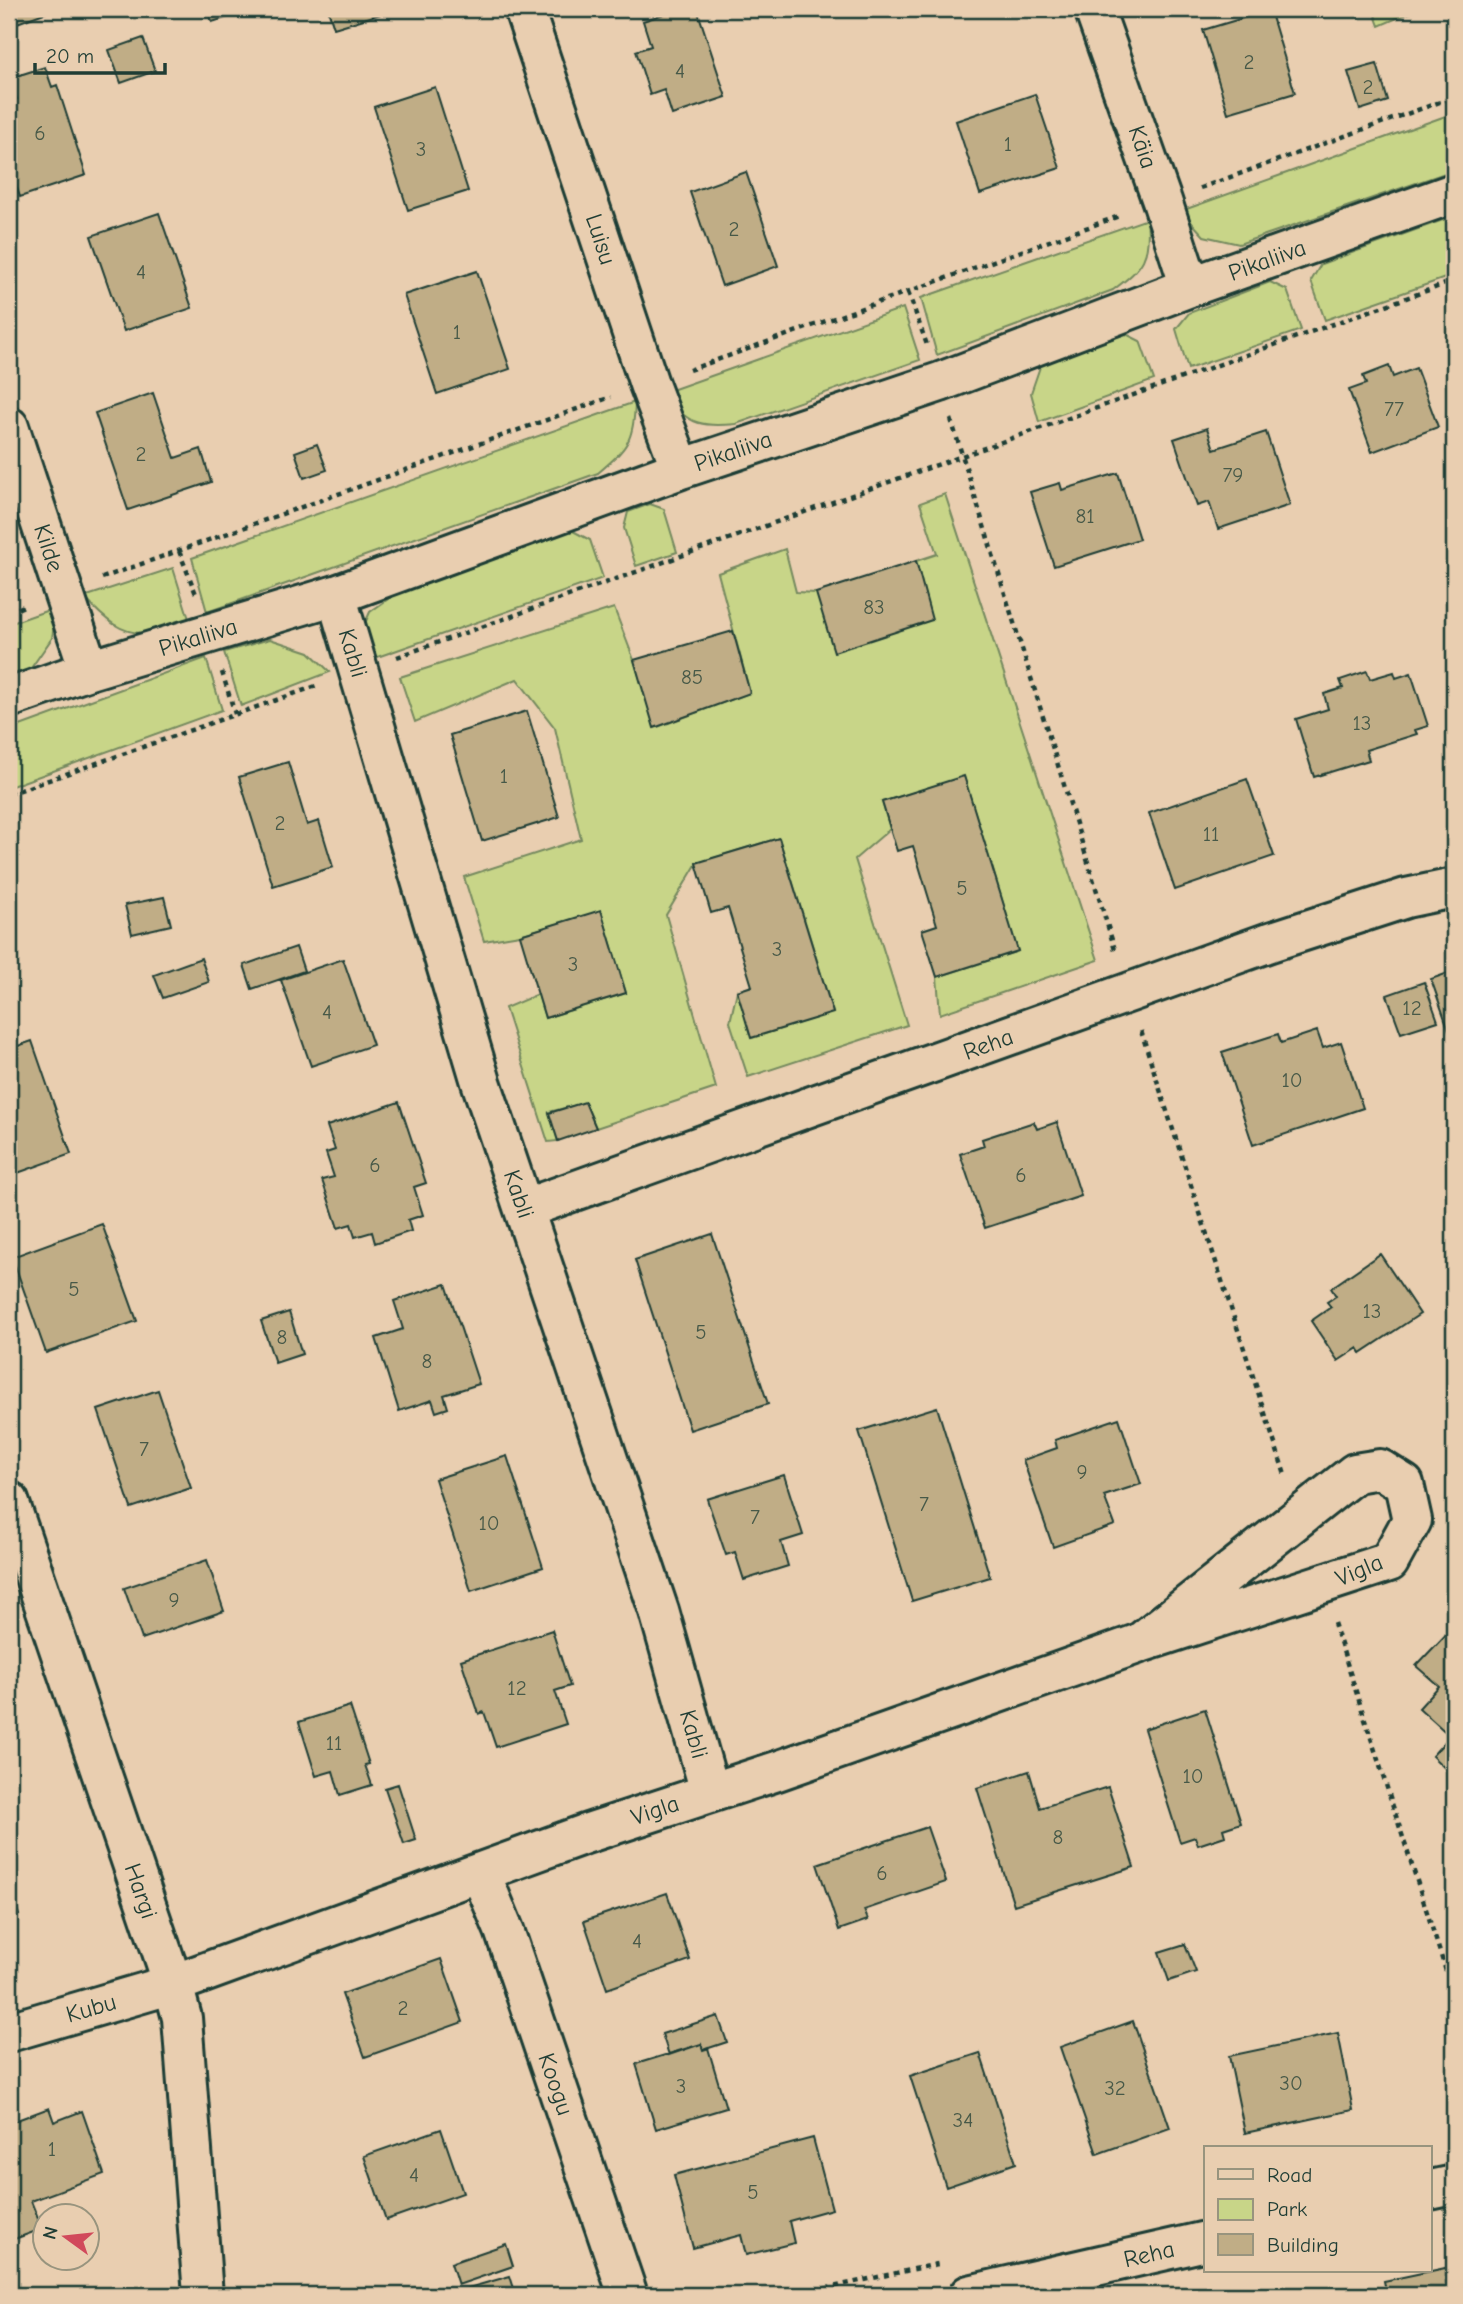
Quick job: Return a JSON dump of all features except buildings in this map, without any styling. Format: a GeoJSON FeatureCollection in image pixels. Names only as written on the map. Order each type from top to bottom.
{"type":"FeatureCollection","features":[{"type":"Feature","properties":{"kind":"street","name":"Luisu"},"geometry":{"type":"LineString","coordinates":[[524,9],[649,384],[681,469]]}},
{"type":"Feature","properties":{"kind":"street","name":"Käia"},"geometry":{"type":"LineString","coordinates":[[1094,9],[1190,287]]}},
{"type":"Feature","properties":{"kind":"street","name":"Pikaliiva"},"geometry":{"type":"LineString","coordinates":[[9,698],[89,670],[336,595],[681,469],[940,382],[1190,287],[1454,193]]}},
{"type":"Feature","properties":{"kind":"street","name":"Kilde"},"geometry":{"type":"LineString","coordinates":[[9,427],[89,670]]}},
{"type":"Feature","properties":{"kind":"street","name":"Kabli"},"geometry":{"type":"LineString","coordinates":[[336,595],[481,1083],[660,1611],[710,1792]]}},
{"type":"Feature","properties":{"kind":"street","name":"Reha"},"geometry":{"type":"LineString","coordinates":[[524,1209],[1270,942],[1394,902],[1454,888]]}},
{"type":"Feature","properties":{"kind":"street","name":"Vigla"},"geometry":{"type":"LineString","coordinates":[[173,1984],[585,1834],[777,1771],[1140,1643],[1389,1562],[1412,1520],[1405,1484],[1380,1469],[1355,1473],[1140,1643]]}},
{"type":"Feature","properties":{"kind":"street","name":"Hargi"},"geometry":{"type":"LineString","coordinates":[[9,1501],[173,1984],[182,2018],[203,2295]]}},
{"type":"Feature","properties":{"kind":"street","name":"Koogu"},"geometry":{"type":"LineString","coordinates":[[481,1874],[504,1930],[628,2295]]}},
{"type":"Feature","properties":{"kind":"street","name":"Kubu"},"geometry":{"type":"LineString","coordinates":[[9,2032],[173,1984]]}},
{"type":"Feature","properties":{"kind":"street"},"geometry":{"type":"LineString","coordinates":[[1432,2190],[1454,2185]]}},
{"type":"Feature","properties":{"kind":"street","name":"Reha"},"geometry":{"type":"LineString","coordinates":[[969,2295],[1204,2241]]}},
{"type":"Feature","properties":{"kind":"path"},"geometry":{"type":"LineString","coordinates":[[9,612],[1454,97]]}},
{"type":"Feature","properties":{"kind":"path"},"geometry":{"type":"LineString","coordinates":[[9,794],[1454,281]]}},
{"type":"Feature","properties":{"kind":"path"},"geometry":{"type":"LineString","coordinates":[[908,292],[940,382],[1129,994],[1299,1517]]}},
{"type":"Feature","properties":{"kind":"path"},"geometry":{"type":"LineString","coordinates":[[1321,1586],[1454,1996]]}},
{"type":"Feature","properties":{"kind":"green space"},"geometry":{"type":"Polygon","coordinates":[[[1373,9],[1418,9],[1379,26],[1373,9]]]}},
{"type":"Feature","properties":{"kind":"green space"},"geometry":{"type":"Polygon","coordinates":[[[1454,113],[1454,170],[1239,244],[1204,236],[1181,211],[1454,113]]]}},
{"type":"Feature","properties":{"kind":"green space"},"geometry":{"type":"Polygon","coordinates":[[[1454,216],[1454,275],[1325,320],[1311,281],[1321,264],[1454,216]]]}},
{"type":"Feature","properties":{"kind":"green space"},"geometry":{"type":"Polygon","coordinates":[[[1147,219],[1148,243],[1143,260],[1132,275],[1113,290],[937,355],[921,298],[1147,219]]]}},
{"type":"Feature","properties":{"kind":"green space"},"geometry":{"type":"Polygon","coordinates":[[[1270,282],[1287,290],[1301,330],[1188,369],[1176,329],[1189,313],[1270,282]]]}},
{"type":"Feature","properties":{"kind":"green space"},"geometry":{"type":"Polygon","coordinates":[[[903,308],[920,360],[736,424],[712,425],[694,421],[679,411],[663,393],[903,308]]]}},
{"type":"Feature","properties":{"kind":"green space"},"geometry":{"type":"Polygon","coordinates":[[[1126,334],[1140,341],[1154,380],[1039,422],[1031,393],[1042,361],[1126,334]]]}},
{"type":"Feature","properties":{"kind":"green space"},"geometry":{"type":"Polygon","coordinates":[[[635,402],[633,426],[627,443],[598,473],[207,612],[192,558],[635,402]]]}},
{"type":"Feature","properties":{"kind":"green space"},"geometry":{"type":"Polygon","coordinates":[[[945,494],[1098,960],[940,1014],[937,977],[1018,951],[964,777],[882,802],[890,829],[855,859],[907,1025],[748,1077],[730,1022],[737,991],[752,1038],[833,1012],[779,838],[697,863],[666,915],[716,1088],[596,1128],[585,1103],[549,1112],[558,1141],[548,1142],[505,1008],[538,994],[545,1018],[626,993],[601,911],[520,935],[484,941],[464,877],[581,839],[555,728],[517,679],[415,722],[400,677],[614,608],[634,660],[655,728],[750,693],[718,573],[785,549],[796,592],[816,593],[931,620],[916,561],[937,554],[920,503],[945,494]]]}},
{"type":"Feature","properties":{"kind":"green space"},"geometry":{"type":"Polygon","coordinates":[[[650,504],[664,509],[677,552],[636,566],[624,528],[628,512],[650,504]]]}},
{"type":"Feature","properties":{"kind":"green space"},"geometry":{"type":"Polygon","coordinates":[[[571,530],[590,540],[603,578],[363,662],[362,630],[370,612],[398,592],[571,530]]]}},
{"type":"Feature","properties":{"kind":"green space"},"geometry":{"type":"Polygon","coordinates":[[[173,568],[189,619],[161,630],[141,633],[122,629],[98,612],[84,597],[173,568]]]}},
{"type":"Feature","properties":{"kind":"green space"},"geometry":{"type":"Polygon","coordinates":[[[57,607],[52,638],[29,671],[9,679],[9,624],[57,607]]]}},
{"type":"Feature","properties":{"kind":"green space"},"geometry":{"type":"Polygon","coordinates":[[[270,639],[309,652],[330,672],[241,706],[224,652],[270,639]]]}},
{"type":"Feature","properties":{"kind":"green space"},"geometry":{"type":"Polygon","coordinates":[[[206,658],[222,710],[9,787],[9,730],[206,658]]]}}]}
